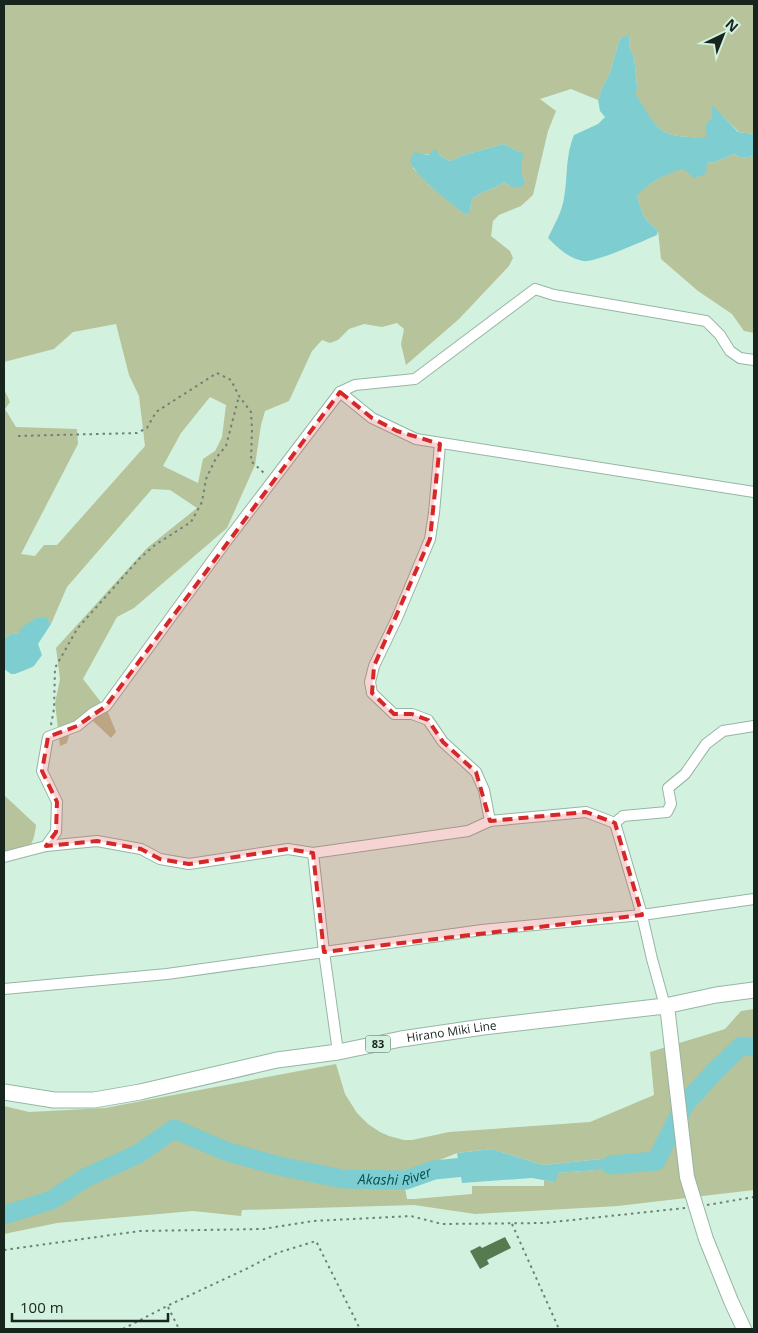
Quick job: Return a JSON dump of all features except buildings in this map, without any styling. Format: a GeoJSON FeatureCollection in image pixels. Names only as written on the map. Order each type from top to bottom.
{"type":"FeatureCollection","features":[{"type":"Feature","properties":{"kind":"main road","name":"Hirano Miki Line"},"geometry":{"type":"LineString","coordinates":[[4,1092],[54,1100],[94,1100],[140,1092],[277,1060],[338,1052],[401,1039],[482,1027],[666,1010],[716,995],[754,990]]}},
{"type":"Feature","properties":{"kind":"street"},"geometry":{"type":"LineString","coordinates":[[46,846],[56,832],[57,802],[42,771],[48,737],[77,726],[93,713],[106,706],[225,542],[340,392],[355,385],[415,379],[535,289],[554,295],[706,321],[720,335],[730,351],[740,358],[754,360]]}},
{"type":"Feature","properties":{"kind":"street"},"geometry":{"type":"LineString","coordinates":[[340,392],[372,418],[416,439],[754,492]]}},
{"type":"Feature","properties":{"kind":"street"},"geometry":{"type":"LineString","coordinates":[[440,444],[430,539],[397,618],[374,666],[370,682],[372,692],[394,714],[412,714],[428,720],[443,742],[476,772],[484,790],[490,821]]}},
{"type":"Feature","properties":{"kind":"street"},"geometry":{"type":"LineString","coordinates":[[615,822],[623,816],[667,812],[671,804],[668,788],[685,774],[706,744],[723,731],[754,726]]}},
{"type":"Feature","properties":{"kind":"street"},"geometry":{"type":"LineString","coordinates":[[4,857],[46,846],[97,841],[141,850],[160,859],[190,864],[288,848],[313,853],[468,831],[490,821],[586,812],[615,822]]}},
{"type":"Feature","properties":{"kind":"street"},"geometry":{"type":"LineString","coordinates":[[615,822],[642,915],[666,1010],[687,1177],[706,1239],[744,1329]]}},
{"type":"Feature","properties":{"kind":"street"},"geometry":{"type":"LineString","coordinates":[[313,853],[338,1052]]}},
{"type":"Feature","properties":{"kind":"street"},"geometry":{"type":"LineString","coordinates":[[4,989],[167,974],[482,930],[642,915],[754,898]]}},
{"type":"Feature","properties":{"kind":"path"},"geometry":{"type":"LineString","coordinates":[[18,436],[137,432],[147,428],[156,412],[217,373],[231,380],[239,396],[251,412],[251,460],[272,481]]}},
{"type":"Feature","properties":{"kind":"path"},"geometry":{"type":"LineString","coordinates":[[48,737],[54,709],[55,668],[77,628],[139,559],[155,545],[191,522],[202,502],[206,480],[216,458],[226,446],[239,396]]}},
{"type":"Feature","properties":{"kind":"path"},"geometry":{"type":"LineString","coordinates":[[4,1250],[140,1231],[263,1229],[313,1221],[411,1216],[442,1224],[544,1223],[696,1206],[754,1196]]}},
{"type":"Feature","properties":{"kind":"path"},"geometry":{"type":"LineString","coordinates":[[512,1224],[559,1329]]}},
{"type":"Feature","properties":{"kind":"path"},"geometry":{"type":"LineString","coordinates":[[123,1329],[246,1269],[276,1252],[316,1241],[360,1329]]}},
{"type":"Feature","properties":{"kind":"path"},"geometry":{"type":"LineString","coordinates":[[168,1306],[179,1329]]}},
{"type":"Feature","properties":{"kind":"highlighted area"},"geometry":{"type":"Polygon","coordinates":[[[340,392],[372,418],[397,431],[440,444],[430,539],[374,666],[372,693],[394,714],[412,714],[428,720],[443,742],[476,772],[490,821],[586,812],[615,823],[642,915],[324,952],[313,853],[288,849],[189,864],[160,859],[141,849],[97,841],[46,846],[56,832],[57,802],[42,771],[48,737],[77,726],[106,706],[340,392]]]}},
{"type":"Feature","properties":{"kind":"green space"},"geometry":{"type":"Polygon","coordinates":[[[4,4],[754,4],[754,134],[739,132],[712,106],[712,118],[708,137],[682,136],[663,131],[652,121],[635,95],[637,86],[634,57],[629,47],[630,36],[620,38],[610,73],[598,100],[571,89],[540,99],[556,111],[548,131],[533,195],[521,206],[499,215],[493,221],[491,236],[510,251],[513,258],[509,266],[459,319],[406,365],[401,344],[404,329],[397,323],[382,327],[364,324],[349,329],[338,340],[330,343],[322,340],[312,351],[289,401],[265,411],[255,465],[227,528],[134,608],[117,617],[83,679],[107,710],[116,732],[111,738],[93,721],[85,722],[71,728],[67,743],[60,746],[55,703],[60,679],[56,648],[147,548],[197,508],[170,490],[152,489],[67,587],[51,624],[47,618],[4,639],[4,389],[10,402],[5,409],[16,427],[77,429],[78,444],[21,554],[35,556],[44,545],[57,545],[145,446],[139,396],[129,375],[116,324],[73,332],[54,349],[4,362],[4,4]],[[504,144],[449,161],[439,155],[422,154],[413,168],[430,186],[466,215],[471,208],[471,200],[479,195],[504,182],[510,186],[525,181],[521,175],[519,152],[504,144]],[[210,397],[181,433],[163,466],[198,483],[203,459],[215,451],[222,437],[226,405],[210,397]]]}},
{"type":"Feature","properties":{"kind":"green space"},"geometry":{"type":"Polygon","coordinates":[[[734,154],[741,158],[754,156],[754,333],[744,331],[732,314],[698,291],[661,259],[658,230],[646,219],[637,196],[646,186],[670,172],[715,162],[734,154]]]}},
{"type":"Feature","properties":{"kind":"green space"},"geometry":{"type":"Polygon","coordinates":[[[4,795],[36,825],[31,844],[24,849],[4,851],[4,795]]]}},
{"type":"Feature","properties":{"kind":"green space"},"geometry":{"type":"Polygon","coordinates":[[[754,1009],[754,1190],[618,1206],[475,1214],[414,1205],[242,1210],[241,1216],[193,1211],[57,1223],[4,1234],[4,1106],[29,1112],[105,1108],[336,1064],[345,1094],[357,1113],[380,1132],[404,1140],[449,1132],[590,1122],[654,1095],[650,1052],[725,1029],[741,1011],[754,1009]],[[492,1149],[457,1153],[430,1164],[402,1172],[407,1199],[414,1199],[472,1194],[472,1186],[544,1186],[544,1180],[553,1182],[557,1173],[635,1167],[634,1159],[620,1157],[543,1165],[492,1149]]]}},
{"type":"Feature","properties":{"kind":"water"},"geometry":{"type":"Polygon","coordinates":[[[630,35],[629,47],[634,57],[636,95],[658,127],[669,134],[707,137],[705,126],[712,118],[712,105],[738,132],[754,134],[754,156],[741,158],[734,154],[715,162],[707,163],[706,174],[694,178],[683,169],[658,179],[637,196],[646,219],[658,230],[657,235],[598,259],[589,261],[578,260],[568,255],[548,238],[563,203],[569,151],[574,135],[598,124],[605,117],[600,111],[598,100],[610,73],[620,38],[630,35]]]}},
{"type":"Feature","properties":{"kind":"water"},"geometry":{"type":"Polygon","coordinates":[[[504,144],[524,153],[521,168],[525,181],[523,185],[519,188],[504,182],[479,195],[471,200],[469,212],[466,215],[427,183],[410,161],[414,152],[428,155],[436,149],[439,155],[449,161],[504,144]]]}},
{"type":"Feature","properties":{"kind":"water"},"geometry":{"type":"Polygon","coordinates":[[[36,618],[47,618],[51,624],[38,644],[42,655],[34,666],[11,674],[4,669],[4,639],[11,634],[19,633],[20,629],[36,618]]]}},
{"type":"Feature","properties":{"kind":"water"},"geometry":{"type":"Polygon","coordinates":[[[492,1149],[543,1165],[620,1157],[634,1159],[635,1167],[558,1173],[554,1182],[532,1178],[462,1183],[457,1153],[492,1149]]]}},
{"type":"Feature","properties":{"kind":"waterway","name":"Akashi River"},"geometry":{"type":"LineString","coordinates":[[611,1165],[656,1161],[685,1104],[741,1046],[754,1047]]}},
{"type":"Feature","properties":{"kind":"waterway","name":"Akashi River"},"geometry":{"type":"LineString","coordinates":[[4,1215],[52,1200],[85,1178],[138,1154],[174,1129],[228,1152],[279,1166],[343,1179],[406,1180],[434,1170],[484,1165]]}}]}
